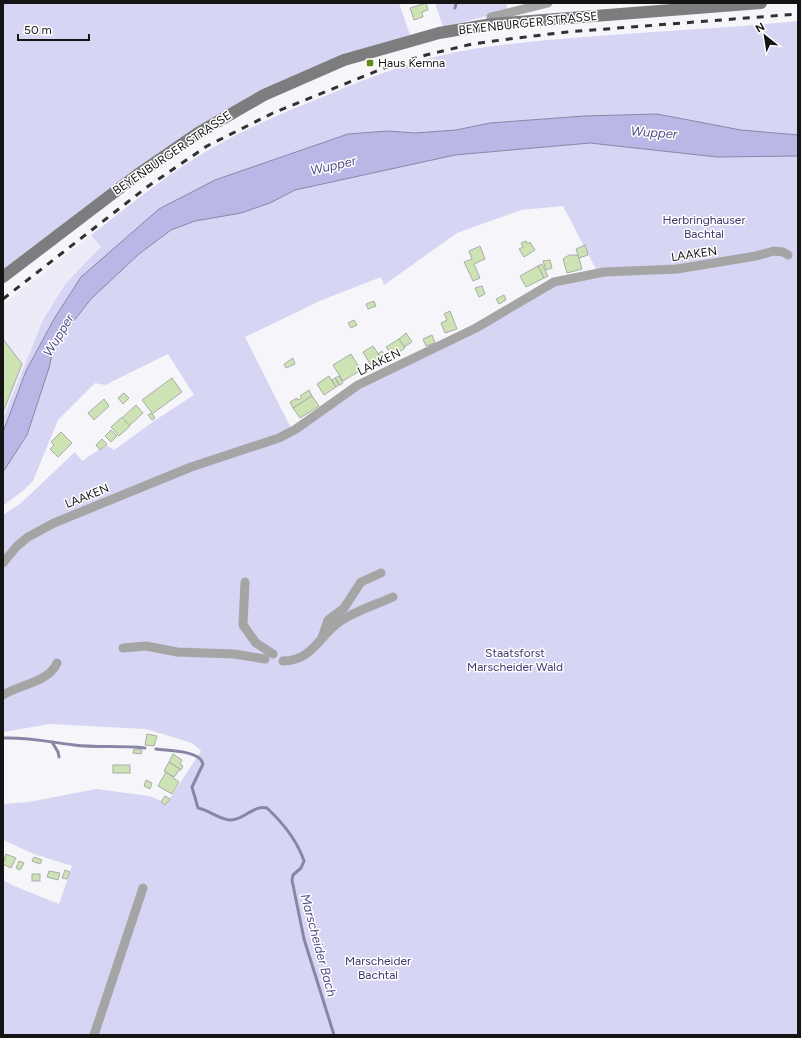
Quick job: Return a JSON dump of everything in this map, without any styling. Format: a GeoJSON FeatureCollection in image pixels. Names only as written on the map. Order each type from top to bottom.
{"type":"FeatureCollection","features":[{"type":"Feature","properties":{"kind":"main road","name":"BEYENBURGER STRASSE"},"geometry":{"type":"LineString","coordinates":[[3,277],[157,161],[198,133],[264,95],[320,69],[368,52],[439,33],[492,24],[761,3]]}},
{"type":"Feature","properties":{"kind":"street"},"geometry":{"type":"LineString","coordinates":[[492,24],[491,17],[548,3]]}},
{"type":"Feature","properties":{"kind":"street","name":"LAAKEN"},"geometry":{"type":"LineString","coordinates":[[3,563],[17,546],[28,537],[54,523],[191,467],[285,435],[296,429],[358,385],[476,328],[554,282],[604,272],[677,270],[756,256],[774,251],[783,252],[788,255]]}},
{"type":"Feature","properties":{"kind":"street"},"geometry":{"type":"LineString","coordinates":[[320,643],[328,620],[344,608],[361,582],[381,573]]}},
{"type":"Feature","properties":{"kind":"street"},"geometry":{"type":"LineString","coordinates":[[245,582],[243,625],[256,643],[273,654]]}},
{"type":"Feature","properties":{"kind":"street"},"geometry":{"type":"LineString","coordinates":[[283,661],[292,661],[307,654],[320,643],[338,622],[393,597]]}},
{"type":"Feature","properties":{"kind":"street"},"geometry":{"type":"LineString","coordinates":[[123,648],[146,646],[177,652],[234,654],[264,659]]}},
{"type":"Feature","properties":{"kind":"street"},"geometry":{"type":"LineString","coordinates":[[3,695],[38,681],[54,670],[57,663]]}},
{"type":"Feature","properties":{"kind":"street"},"geometry":{"type":"LineString","coordinates":[[94,1035],[143,888]]}},
{"type":"Feature","properties":{"kind":"shaded area"},"geometry":{"type":"Polygon","coordinates":[[[91,235],[102,247],[66,283],[43,320],[3,419],[3,304],[91,235]]]}},
{"type":"Feature","properties":{"kind":"green space"},"geometry":{"type":"Polygon","coordinates":[[[3,3],[399,3],[410,35],[341,56],[288,79],[3,271],[3,3]]]}},
{"type":"Feature","properties":{"kind":"green space"},"geometry":{"type":"Polygon","coordinates":[[[435,3],[506,3],[508,11],[443,27],[435,3]]]}},
{"type":"Feature","properties":{"kind":"green space"},"geometry":{"type":"Polygon","coordinates":[[[798,21],[798,135],[741,130],[657,114],[584,116],[490,123],[456,130],[415,133],[388,131],[348,134],[215,180],[81,277],[54,319],[26,371],[3,432],[3,419],[43,320],[66,283],[101,247],[91,235],[174,172],[236,135],[361,81],[416,62],[454,52],[554,39],[798,21]]]}},
{"type":"Feature","properties":{"kind":"green space","name":"Staatsforst Marscheider Wald"},"geometry":{"type":"Polygon","coordinates":[[[590,143],[717,157],[798,156],[798,1035],[3,1035],[3,880],[59,904],[72,866],[34,854],[3,840],[3,804],[29,802],[96,789],[149,796],[167,803],[201,751],[192,743],[146,729],[50,724],[3,732],[3,515],[21,503],[75,452],[82,461],[106,445],[114,450],[154,421],[194,395],[168,354],[105,385],[95,383],[58,420],[33,481],[3,506],[3,472],[27,435],[49,368],[54,346],[91,299],[139,254],[171,230],[195,221],[241,213],[270,203],[295,190],[455,155],[590,143]],[[563,206],[521,210],[457,233],[384,285],[381,277],[322,300],[245,337],[291,428],[357,385],[556,282],[598,273],[563,206]]]}},
{"type":"Feature","properties":{"kind":"water","name":"Wupper"},"geometry":{"type":"Polygon","coordinates":[[[657,114],[741,130],[798,135],[798,156],[717,157],[590,143],[455,155],[295,190],[270,203],[241,213],[195,221],[171,230],[139,254],[91,299],[54,346],[49,368],[27,435],[3,472],[3,432],[26,371],[54,319],[81,277],[159,209],[215,180],[348,134],[388,131],[415,133],[456,130],[490,123],[584,116],[657,114]]]}},
{"type":"Feature","properties":{"kind":"building"},"geometry":{"type":"Polygon","coordinates":[[[426,3],[428,10],[422,12],[423,17],[414,20],[410,8],[426,3]]]}},
{"type":"Feature","properties":{"kind":"building"},"geometry":{"type":"Polygon","coordinates":[[[526,241],[528,244],[530,242],[535,250],[524,257],[519,249],[523,247],[521,243],[526,241]]]}},
{"type":"Feature","properties":{"kind":"building"},"geometry":{"type":"Polygon","coordinates":[[[585,245],[588,255],[579,258],[576,249],[585,245]]]}},
{"type":"Feature","properties":{"kind":"building"},"geometry":{"type":"Polygon","coordinates":[[[480,246],[485,259],[474,264],[480,278],[473,281],[464,262],[472,259],[469,251],[480,246]]]}},
{"type":"Feature","properties":{"kind":"building"},"geometry":{"type":"Polygon","coordinates":[[[569,255],[578,255],[582,269],[567,273],[563,259],[569,255]]]}},
{"type":"Feature","properties":{"kind":"building"},"geometry":{"type":"Polygon","coordinates":[[[550,260],[552,268],[546,270],[543,261],[550,260]]]}},
{"type":"Feature","properties":{"kind":"building"},"geometry":{"type":"Polygon","coordinates":[[[542,264],[548,276],[544,278],[538,266],[542,264]]]}},
{"type":"Feature","properties":{"kind":"building"},"geometry":{"type":"Polygon","coordinates":[[[538,266],[544,278],[526,287],[520,276],[538,266]]]}},
{"type":"Feature","properties":{"kind":"building"},"geometry":{"type":"Polygon","coordinates":[[[482,286],[485,294],[479,297],[475,288],[482,286]]]}},
{"type":"Feature","properties":{"kind":"building"},"geometry":{"type":"Polygon","coordinates":[[[504,295],[506,300],[499,304],[496,299],[504,295]]]}},
{"type":"Feature","properties":{"kind":"building"},"geometry":{"type":"Polygon","coordinates":[[[374,301],[376,306],[368,309],[366,304],[374,301]]]}},
{"type":"Feature","properties":{"kind":"building"},"geometry":{"type":"Polygon","coordinates":[[[450,311],[457,329],[445,333],[441,323],[447,320],[444,314],[450,311]]]}},
{"type":"Feature","properties":{"kind":"building"},"geometry":{"type":"Polygon","coordinates":[[[354,320],[357,325],[351,328],[348,323],[354,320]]]}},
{"type":"Feature","properties":{"kind":"building"},"geometry":{"type":"Polygon","coordinates":[[[406,333],[412,342],[404,347],[399,339],[406,333]]]}},
{"type":"Feature","properties":{"kind":"building"},"geometry":{"type":"Polygon","coordinates":[[[432,335],[435,343],[426,346],[423,339],[432,335]]]}},
{"type":"Feature","properties":{"kind":"building"},"geometry":{"type":"Polygon","coordinates":[[[3,339],[22,364],[3,412],[3,339]]]}},
{"type":"Feature","properties":{"kind":"building"},"geometry":{"type":"Polygon","coordinates":[[[399,339],[405,348],[393,356],[386,347],[399,339]]]}},
{"type":"Feature","properties":{"kind":"building"},"geometry":{"type":"Polygon","coordinates":[[[373,346],[383,361],[372,367],[363,352],[373,346]]]}},
{"type":"Feature","properties":{"kind":"building"},"geometry":{"type":"Polygon","coordinates":[[[382,351],[386,359],[383,361],[378,354],[382,351]]]}},
{"type":"Feature","properties":{"kind":"building"},"geometry":{"type":"Polygon","coordinates":[[[351,354],[361,370],[343,381],[333,365],[351,354]]]}},
{"type":"Feature","properties":{"kind":"building"},"geometry":{"type":"Polygon","coordinates":[[[293,358],[295,364],[286,368],[284,364],[293,358]]]}},
{"type":"Feature","properties":{"kind":"building"},"geometry":{"type":"Polygon","coordinates":[[[329,376],[336,387],[324,395],[317,384],[329,376]]]}},
{"type":"Feature","properties":{"kind":"building"},"geometry":{"type":"Polygon","coordinates":[[[339,376],[343,383],[340,385],[335,378],[339,376]]]}},
{"type":"Feature","properties":{"kind":"building"},"geometry":{"type":"Polygon","coordinates":[[[172,378],[182,392],[152,414],[155,418],[152,420],[148,415],[152,413],[142,400],[172,378]]]}},
{"type":"Feature","properties":{"kind":"building"},"geometry":{"type":"Polygon","coordinates":[[[335,378],[339,385],[336,387],[332,380],[335,378]]]}},
{"type":"Feature","properties":{"kind":"building"},"geometry":{"type":"Polygon","coordinates":[[[309,390],[312,396],[293,408],[290,402],[297,398],[298,400],[302,398],[300,396],[309,390]]]}},
{"type":"Feature","properties":{"kind":"building"},"geometry":{"type":"Polygon","coordinates":[[[124,393],[129,398],[123,404],[118,398],[124,393]]]}},
{"type":"Feature","properties":{"kind":"building"},"geometry":{"type":"Polygon","coordinates":[[[312,396],[319,406],[300,418],[293,408],[312,396]]]}},
{"type":"Feature","properties":{"kind":"building"},"geometry":{"type":"Polygon","coordinates":[[[104,399],[109,406],[94,420],[88,413],[104,399]]]}},
{"type":"Feature","properties":{"kind":"building"},"geometry":{"type":"Polygon","coordinates":[[[136,405],[143,413],[129,426],[122,418],[136,405]]]}},
{"type":"Feature","properties":{"kind":"building"},"geometry":{"type":"Polygon","coordinates":[[[122,417],[130,426],[119,436],[111,427],[122,417]]]}},
{"type":"Feature","properties":{"kind":"building"},"geometry":{"type":"Polygon","coordinates":[[[111,430],[117,436],[111,442],[105,436],[111,430]]]}},
{"type":"Feature","properties":{"kind":"building"},"geometry":{"type":"Polygon","coordinates":[[[61,432],[72,443],[58,457],[50,449],[54,445],[51,442],[61,432]]]}},
{"type":"Feature","properties":{"kind":"building"},"geometry":{"type":"Polygon","coordinates":[[[102,439],[107,444],[100,450],[96,445],[102,439]]]}},
{"type":"Feature","properties":{"kind":"building"},"geometry":{"type":"Polygon","coordinates":[[[147,734],[157,736],[154,746],[145,745],[147,734]]]}},
{"type":"Feature","properties":{"kind":"building"},"geometry":{"type":"Polygon","coordinates":[[[134,749],[142,750],[141,754],[133,753],[134,749]]]}},
{"type":"Feature","properties":{"kind":"building"},"geometry":{"type":"Polygon","coordinates":[[[173,754],[182,760],[180,764],[183,766],[181,770],[169,762],[173,754]]]}},
{"type":"Feature","properties":{"kind":"building"},"geometry":{"type":"Polygon","coordinates":[[[169,762],[180,769],[174,777],[164,771],[169,762]]]}},
{"type":"Feature","properties":{"kind":"building"},"geometry":{"type":"Polygon","coordinates":[[[113,765],[130,765],[130,773],[113,773],[113,765]]]}},
{"type":"Feature","properties":{"kind":"building"},"geometry":{"type":"Polygon","coordinates":[[[166,772],[179,782],[172,794],[158,786],[166,772]]]}},
{"type":"Feature","properties":{"kind":"building"},"geometry":{"type":"Polygon","coordinates":[[[146,780],[152,783],[150,789],[144,786],[146,780]]]}},
{"type":"Feature","properties":{"kind":"building"},"geometry":{"type":"Polygon","coordinates":[[[165,796],[170,799],[165,805],[161,802],[165,796]]]}},
{"type":"Feature","properties":{"kind":"building"},"geometry":{"type":"Polygon","coordinates":[[[6,854],[16,858],[11,868],[3,864],[6,854]]]}},
{"type":"Feature","properties":{"kind":"building"},"geometry":{"type":"Polygon","coordinates":[[[34,857],[42,860],[40,864],[32,861],[34,857]]]}},
{"type":"Feature","properties":{"kind":"building"},"geometry":{"type":"Polygon","coordinates":[[[19,861],[24,863],[20,870],[16,868],[19,861]]]}},
{"type":"Feature","properties":{"kind":"building"},"geometry":{"type":"Polygon","coordinates":[[[65,870],[70,872],[67,879],[62,878],[65,870]]]}},
{"type":"Feature","properties":{"kind":"building"},"geometry":{"type":"Polygon","coordinates":[[[49,871],[60,873],[58,880],[47,877],[49,871]]]}},
{"type":"Feature","properties":{"kind":"building"},"geometry":{"type":"Polygon","coordinates":[[[32,874],[40,874],[40,881],[32,881],[32,874]]]}},
{"type":"Feature","properties":{"kind":"waterway"},"geometry":{"type":"LineString","coordinates":[[455,8],[456,3]]}},
{"type":"Feature","properties":{"kind":"waterway","name":"Marscheider Bach"},"geometry":{"type":"LineString","coordinates":[[3,738],[30,739],[83,746],[145,748]]}},
{"type":"Feature","properties":{"kind":"waterway"},"geometry":{"type":"LineString","coordinates":[[52,742],[58,752],[59,757]]}},
{"type":"Feature","properties":{"kind":"waterway","name":"Marscheider Bach"},"geometry":{"type":"LineString","coordinates":[[156,749],[183,752],[201,759],[203,764],[192,787],[198,808],[227,820],[240,818],[253,810],[267,808],[284,826],[298,846],[304,861],[301,868],[293,875],[292,880],[304,939],[334,1035]]}},
{"type":"Feature","properties":{"kind":"railway"},"geometry":{"type":"LineString","coordinates":[[3,299],[147,187],[207,146],[273,113],[389,66],[472,44],[509,39],[567,32],[798,14]]}},
{"type":"Feature","properties":{"kind":"place","name":"Haus Kemna"},"geometry":{"type":"Point","coordinates":[370,63]}},
{"type":"Feature","properties":{"kind":"park label","name":"Herbringhauser Bachtal"},"geometry":{"type":"Point","coordinates":[704,227]}},
{"type":"Feature","properties":{"kind":"park label","name":"Marscheider Bachtal"},"geometry":{"type":"Point","coordinates":[378,968]}}]}
